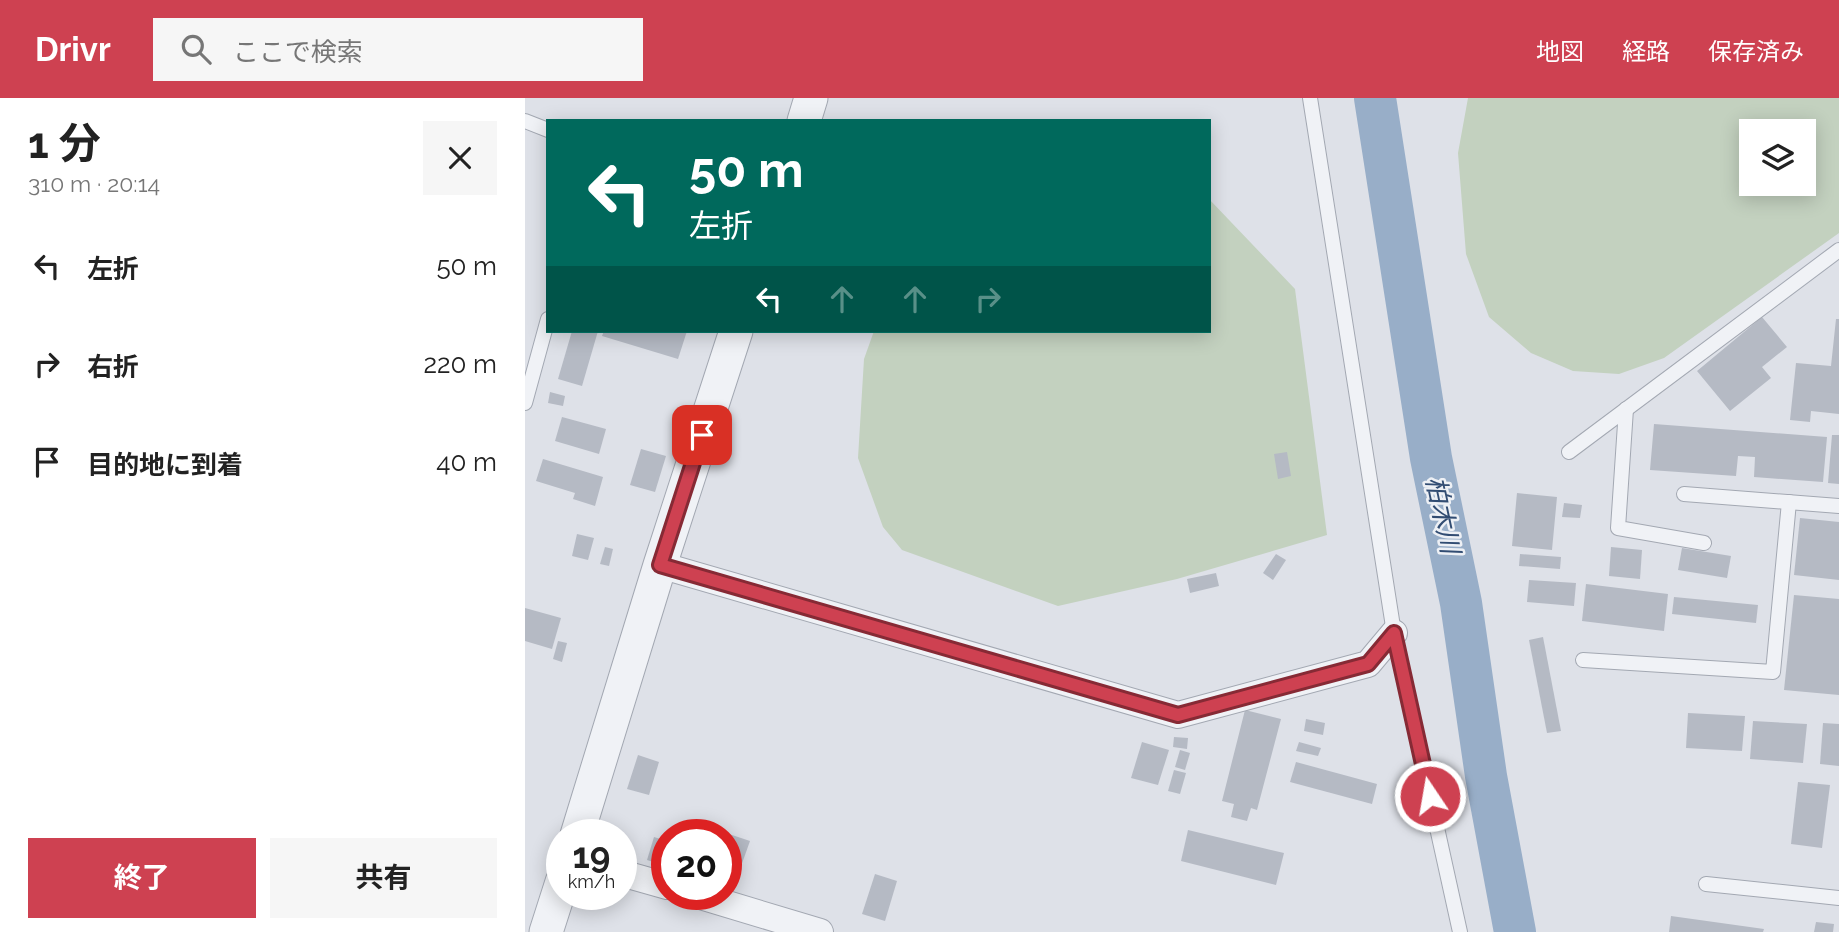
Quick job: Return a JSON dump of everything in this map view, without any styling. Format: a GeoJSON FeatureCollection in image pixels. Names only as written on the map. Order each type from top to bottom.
{"type":"FeatureCollection","features":[{"type":"Feature","properties":{"kind":"street"},"geometry":{"type":"LineString","coordinates":[[582,819],[735,333]]}},
{"type":"Feature","properties":{"kind":"street"},"geometry":{"type":"LineString","coordinates":[[660,565],[1178,715],[1368,664],[1394,633]]}},
{"type":"Feature","properties":{"kind":"street"},"geometry":{"type":"LineString","coordinates":[[742,908],[820,932]]}},
{"type":"Feature","properties":{"kind":"street"},"geometry":{"type":"LineString","coordinates":[[546,932],[553,910]]}},
{"type":"Feature","properties":{"kind":"lane"},"geometry":{"type":"LineString","coordinates":[[1310,98],[1394,633],[1460,932]]}},
{"type":"Feature","properties":{"kind":"lane"},"geometry":{"type":"LineString","coordinates":[[525,121],[546,129]]}},
{"type":"Feature","properties":{"kind":"lane"},"geometry":{"type":"LineString","coordinates":[[1569,452],[1839,250]]}},
{"type":"Feature","properties":{"kind":"lane"},"geometry":{"type":"LineString","coordinates":[[525,403],[546,327]]}},
{"type":"Feature","properties":{"kind":"lane"},"geometry":{"type":"LineString","coordinates":[[1626,409],[1618,528],[1705,542]]}},
{"type":"Feature","properties":{"kind":"lane"},"geometry":{"type":"LineString","coordinates":[[1684,494],[1839,506]]}},
{"type":"Feature","properties":{"kind":"lane"},"geometry":{"type":"LineString","coordinates":[[1583,660],[1773,671],[1789,502]]}},
{"type":"Feature","properties":{"kind":"lane"},"geometry":{"type":"LineString","coordinates":[[1706,884],[1839,898]]}},
{"type":"Feature","properties":{"kind":"green space"},"geometry":{"type":"Polygon","coordinates":[[[1468,98],[1839,98],[1839,233],[1664,358],[1619,374],[1573,371],[1531,353],[1489,317],[1466,254],[1458,153],[1468,98]]]}},
{"type":"Feature","properties":{"kind":"green space"},"geometry":{"type":"Polygon","coordinates":[[[1211,201],[1295,289],[1327,535],[1177,579],[1058,606],[902,550],[883,527],[858,458],[864,359],[873,333],[1211,333],[1211,201]]]}},
{"type":"Feature","properties":{"kind":"building"},"geometry":{"type":"Polygon","coordinates":[[[1762,317],[1787,347],[1762,367],[1771,378],[1730,411],[1697,371],[1762,317]]]}},
{"type":"Feature","properties":{"kind":"building"},"geometry":{"type":"Polygon","coordinates":[[[1836,319],[1839,319],[1839,414],[1811,411],[1810,422],[1790,420],[1796,363],[1831,366],[1836,319]]]}},
{"type":"Feature","properties":{"kind":"building"},"geometry":{"type":"Polygon","coordinates":[[[571,333],[597,333],[582,386],[558,379],[571,333]]]}},
{"type":"Feature","properties":{"kind":"building"},"geometry":{"type":"Polygon","coordinates":[[[603,333],[686,333],[678,359],[602,336],[603,333]]]}},
{"type":"Feature","properties":{"kind":"building"},"geometry":{"type":"Polygon","coordinates":[[[550,392],[565,396],[563,406],[548,403],[550,392]]]}},
{"type":"Feature","properties":{"kind":"building"},"geometry":{"type":"Polygon","coordinates":[[[562,417],[606,429],[599,454],[555,441],[562,417]]]}},
{"type":"Feature","properties":{"kind":"building"},"geometry":{"type":"Polygon","coordinates":[[[1654,424],[1827,437],[1823,482],[1754,477],[1755,457],[1738,456],[1736,476],[1650,470],[1654,424]]]}},
{"type":"Feature","properties":{"kind":"building"},"geometry":{"type":"Polygon","coordinates":[[[1832,435],[1839,435],[1839,484],[1828,483],[1832,435]]]}},
{"type":"Feature","properties":{"kind":"building"},"geometry":{"type":"Polygon","coordinates":[[[641,449],[666,456],[655,492],[630,485],[641,449]]]}},
{"type":"Feature","properties":{"kind":"building"},"geometry":{"type":"Polygon","coordinates":[[[1287,452],[1291,476],[1278,479],[1274,454],[1287,452]]]}},
{"type":"Feature","properties":{"kind":"building"},"geometry":{"type":"Polygon","coordinates":[[[543,459],[603,477],[595,506],[573,499],[575,493],[536,481],[543,459]]]}},
{"type":"Feature","properties":{"kind":"building"},"geometry":{"type":"Polygon","coordinates":[[[1517,493],[1557,497],[1552,550],[1512,546],[1517,493]]]}},
{"type":"Feature","properties":{"kind":"building"},"geometry":{"type":"Polygon","coordinates":[[[1564,503],[1582,505],[1580,518],[1562,517],[1564,503]]]}},
{"type":"Feature","properties":{"kind":"building"},"geometry":{"type":"Polygon","coordinates":[[[1800,518],[1839,522],[1839,580],[1794,575],[1800,518]]]}},
{"type":"Feature","properties":{"kind":"building"},"geometry":{"type":"Polygon","coordinates":[[[577,534],[594,538],[588,560],[572,556],[577,534]]]}},
{"type":"Feature","properties":{"kind":"building"},"geometry":{"type":"Polygon","coordinates":[[[605,547],[613,549],[609,566],[600,564],[605,547]]]}},
{"type":"Feature","properties":{"kind":"building"},"geometry":{"type":"Polygon","coordinates":[[[1611,547],[1642,550],[1640,579],[1609,576],[1611,547]]]}},
{"type":"Feature","properties":{"kind":"building"},"geometry":{"type":"Polygon","coordinates":[[[1682,548],[1731,556],[1727,578],[1678,570],[1682,548]]]}},
{"type":"Feature","properties":{"kind":"building"},"geometry":{"type":"Polygon","coordinates":[[[1276,554],[1286,560],[1273,580],[1263,573],[1276,554]]]}},
{"type":"Feature","properties":{"kind":"building"},"geometry":{"type":"Polygon","coordinates":[[[1520,554],[1561,557],[1560,569],[1519,566],[1520,554]]]}},
{"type":"Feature","properties":{"kind":"building"},"geometry":{"type":"Polygon","coordinates":[[[1216,573],[1219,586],[1190,593],[1187,579],[1216,573]]]}},
{"type":"Feature","properties":{"kind":"building"},"geometry":{"type":"Polygon","coordinates":[[[1529,580],[1576,583],[1574,606],[1527,602],[1529,580]]]}},
{"type":"Feature","properties":{"kind":"building"},"geometry":{"type":"Polygon","coordinates":[[[1586,584],[1668,594],[1664,631],[1582,621],[1586,584]]]}},
{"type":"Feature","properties":{"kind":"building"},"geometry":{"type":"Polygon","coordinates":[[[1794,595],[1839,599],[1839,695],[1784,690],[1794,595]]]}},
{"type":"Feature","properties":{"kind":"building"},"geometry":{"type":"Polygon","coordinates":[[[1674,597],[1758,605],[1756,623],[1672,614],[1674,597]]]}},
{"type":"Feature","properties":{"kind":"building"},"geometry":{"type":"Polygon","coordinates":[[[525,608],[561,618],[552,649],[525,641],[525,608]]]}},
{"type":"Feature","properties":{"kind":"building"},"geometry":{"type":"Polygon","coordinates":[[[1543,637],[1561,731],[1547,733],[1529,640],[1543,637]]]}},
{"type":"Feature","properties":{"kind":"building"},"geometry":{"type":"Polygon","coordinates":[[[558,641],[567,643],[562,662],[553,659],[558,641]]]}},
{"type":"Feature","properties":{"kind":"building"},"geometry":{"type":"Polygon","coordinates":[[[1245,710],[1281,719],[1257,810],[1251,808],[1247,821],[1231,817],[1234,804],[1222,801],[1245,710]]]}},
{"type":"Feature","properties":{"kind":"building"},"geometry":{"type":"Polygon","coordinates":[[[1688,713],[1745,716],[1742,751],[1686,748],[1688,713]]]}},
{"type":"Feature","properties":{"kind":"building"},"geometry":{"type":"Polygon","coordinates":[[[1306,719],[1325,723],[1323,735],[1304,731],[1306,719]]]}},
{"type":"Feature","properties":{"kind":"building"},"geometry":{"type":"Polygon","coordinates":[[[1753,721],[1807,724],[1803,763],[1750,759],[1753,721]]]}},
{"type":"Feature","properties":{"kind":"building"},"geometry":{"type":"Polygon","coordinates":[[[1823,723],[1839,724],[1839,766],[1820,764],[1823,723]]]}},
{"type":"Feature","properties":{"kind":"building"},"geometry":{"type":"Polygon","coordinates":[[[1174,737],[1188,738],[1187,749],[1173,747],[1174,737]]]}},
{"type":"Feature","properties":{"kind":"building"},"geometry":{"type":"Polygon","coordinates":[[[1142,742],[1169,750],[1158,785],[1131,778],[1142,742]]]}},
{"type":"Feature","properties":{"kind":"building"},"geometry":{"type":"Polygon","coordinates":[[[1299,742],[1321,748],[1318,756],[1296,751],[1299,742]]]}},
{"type":"Feature","properties":{"kind":"building"},"geometry":{"type":"Polygon","coordinates":[[[1180,750],[1190,753],[1185,770],[1175,767],[1180,750]]]}},
{"type":"Feature","properties":{"kind":"building"},"geometry":{"type":"Polygon","coordinates":[[[638,755],[659,762],[649,795],[627,789],[638,755]]]}},
{"type":"Feature","properties":{"kind":"building"},"geometry":{"type":"Polygon","coordinates":[[[1296,762],[1377,784],[1372,804],[1290,782],[1296,762]]]}},
{"type":"Feature","properties":{"kind":"building"},"geometry":{"type":"Polygon","coordinates":[[[1174,770],[1186,773],[1180,794],[1168,791],[1174,770]]]}},
{"type":"Feature","properties":{"kind":"building"},"geometry":{"type":"Polygon","coordinates":[[[1798,782],[1830,785],[1822,848],[1791,844],[1798,782]]]}},
{"type":"Feature","properties":{"kind":"building"},"geometry":{"type":"Polygon","coordinates":[[[1188,830],[1284,853],[1276,885],[1181,861],[1188,830]]]}},
{"type":"Feature","properties":{"kind":"building"},"geometry":{"type":"Polygon","coordinates":[[[742,838],[750,841],[742,863],[742,838]]]}},
{"type":"Feature","properties":{"kind":"building"},"geometry":{"type":"Polygon","coordinates":[[[875,874],[897,881],[885,921],[862,914],[875,874]]]}},
{"type":"Feature","properties":{"kind":"building"},"geometry":{"type":"Polygon","coordinates":[[[1671,916],[1764,929],[1763,932],[1669,932],[1671,916]]]}},
{"type":"Feature","properties":{"kind":"building"},"geometry":{"type":"Polygon","coordinates":[[[1816,922],[1834,924],[1833,932],[1814,932],[1816,922]]]}},
{"type":"Feature","properties":{"kind":"waterway","name":"柏木川"},"geometry":{"type":"LineString","coordinates":[[1375,98],[1431,458],[1461,603],[1486,776],[1515,932]]}},
{"type":"Feature","properties":{"kind":"route"},"geometry":{"type":"LineString","coordinates":[[702,435],[660,565],[1178,715],[1368,664],[1394,633],[1430,796]]}}]}
